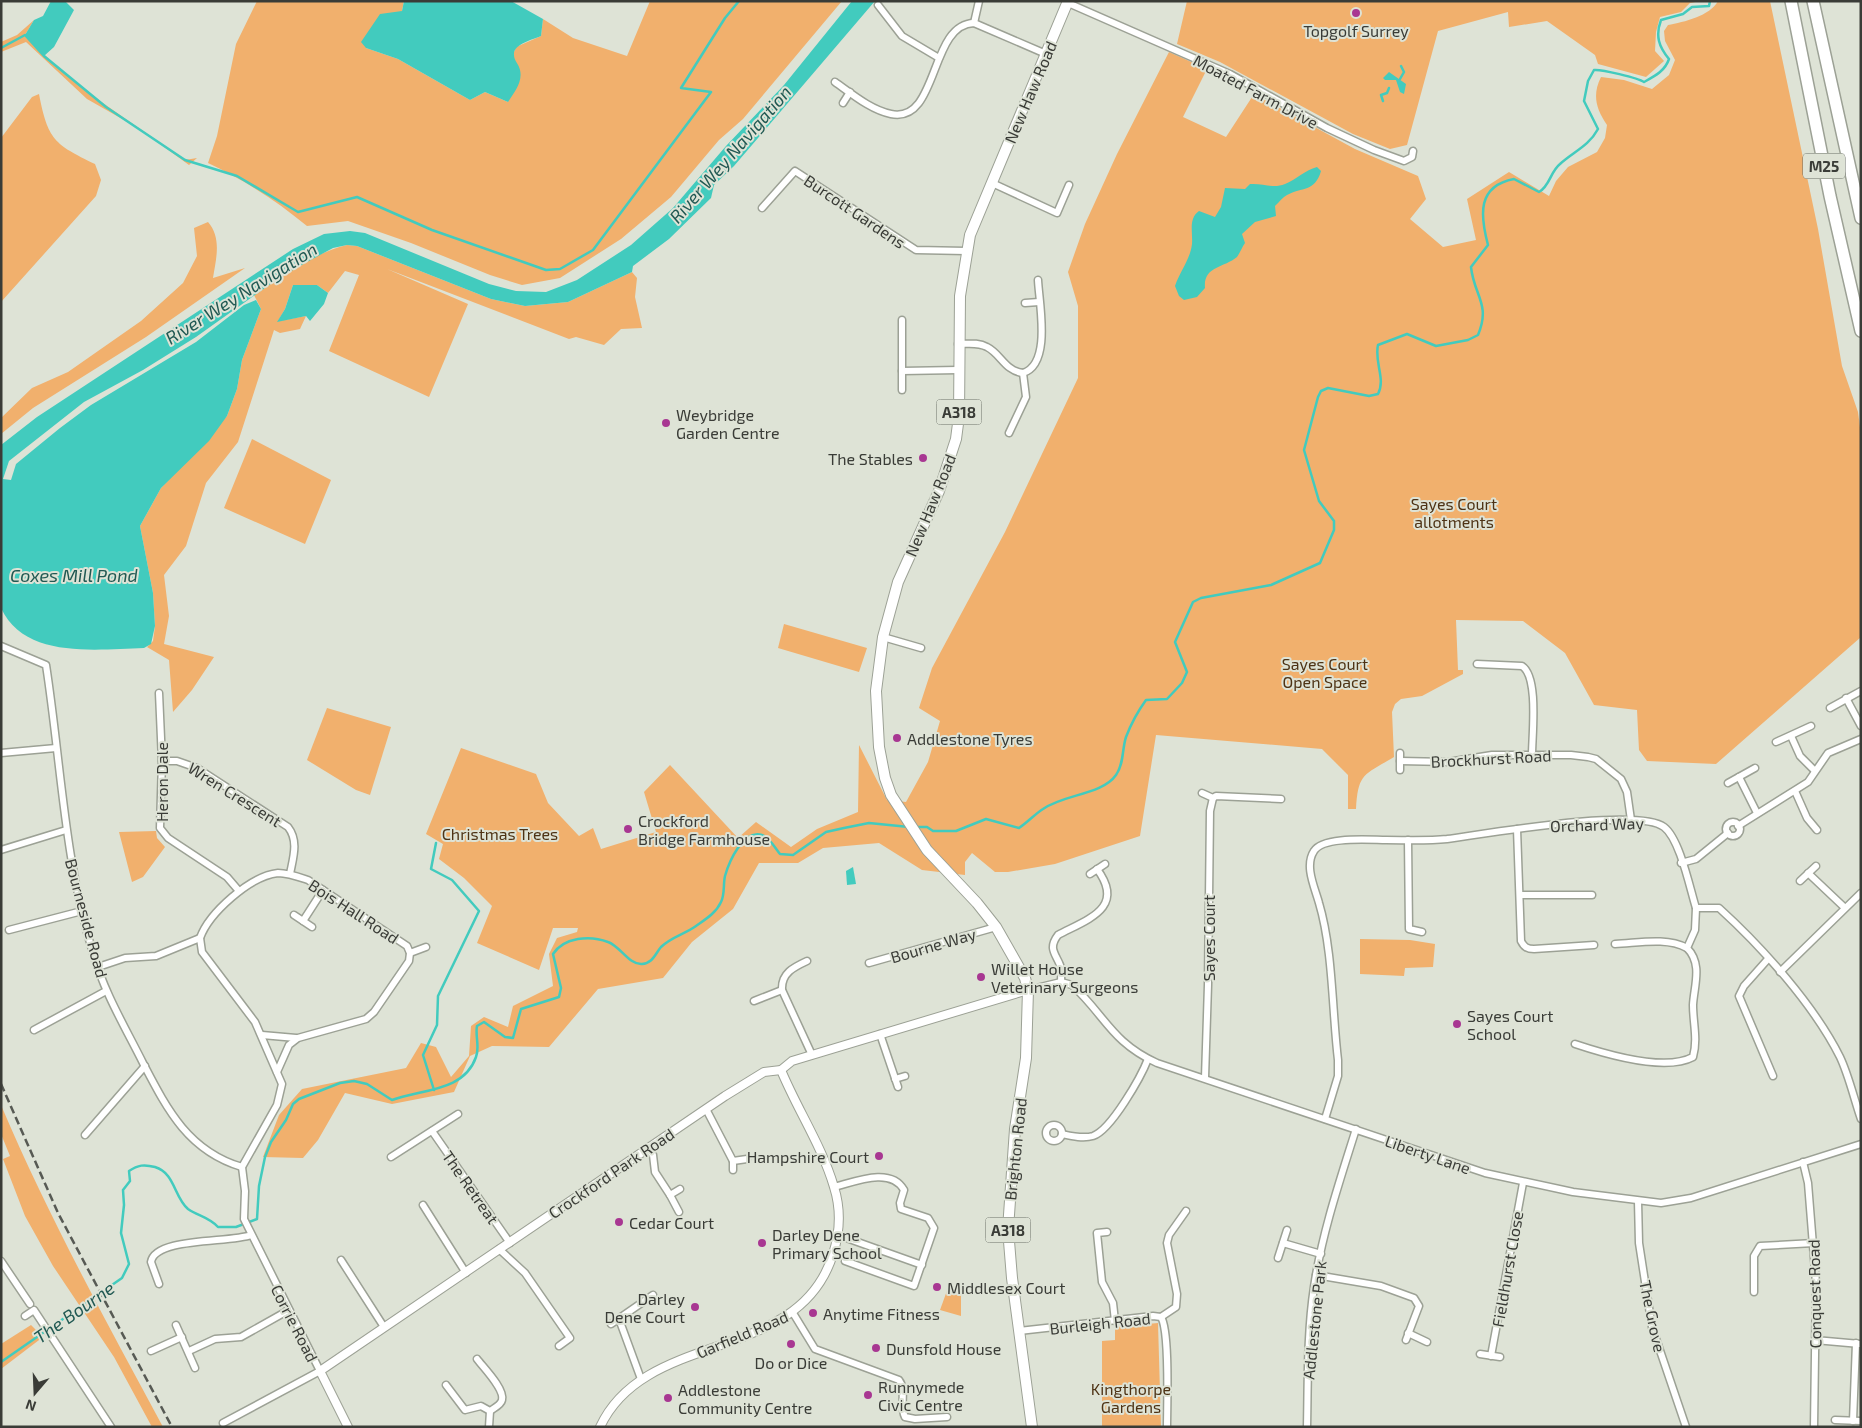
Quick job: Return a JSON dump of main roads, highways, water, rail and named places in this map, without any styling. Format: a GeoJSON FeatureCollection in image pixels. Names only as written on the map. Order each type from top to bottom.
{"type":"FeatureCollection","features":[{"type":"Feature","properties":{"kind":"highway","name":"M25"},"geometry":{"type":"LineString","coordinates":[[1791,1],[1830,196],[1861,330]]}},
{"type":"Feature","properties":{"kind":"highway","name":"M25"},"geometry":{"type":"LineString","coordinates":[[1814,1],[1861,218]]}},
{"type":"Feature","properties":{"kind":"main road","name":"New Haw Road"},"geometry":{"type":"LineString","coordinates":[[1028,990],[1025,978],[996,927],[977,903],[927,850],[888,788],[879,747],[876,691],[883,637],[900,578],[939,491],[950,461],[958,428],[960,296],[966,251],[975,221],[1068,2]]}},
{"type":"Feature","properties":{"kind":"main road","name":"Brighton Road"},"geometry":{"type":"LineString","coordinates":[[1028,990],[1026,1058],[1015,1129],[1008,1229],[1032,1427]]}},
{"type":"Feature","properties":{"kind":"water"},"geometry":{"type":"Polygon","coordinates":[[[51,1],[65,1],[74,10],[54,47],[44,56],[25,35],[34,20],[43,16],[51,1]]]}},
{"type":"Feature","properties":{"kind":"water"},"geometry":{"type":"Polygon","coordinates":[[[404,1],[511,1],[543,19],[541,36],[520,45],[515,51],[514,57],[521,74],[517,87],[508,102],[485,92],[470,100],[398,59],[366,48],[361,42],[380,14],[402,11],[404,1]]]}},
{"type":"Feature","properties":{"kind":"water","name":"Coxes Mill Pond"},"geometry":{"type":"Polygon","coordinates":[[[852,1],[875,1],[734,166],[714,185],[711,198],[669,239],[633,266],[632,272],[568,302],[525,306],[491,299],[357,246],[347,245],[333,248],[279,278],[196,337],[143,370],[84,402],[9,461],[3,479],[11,480],[16,464],[91,405],[196,342],[244,305],[256,300],[261,309],[242,360],[237,389],[227,416],[209,441],[161,488],[140,526],[153,593],[155,626],[151,644],[144,648],[64,648],[45,644],[27,636],[12,625],[1,608],[1,445],[37,417],[293,249],[324,234],[350,231],[365,233],[489,284],[516,291],[546,292],[577,280],[631,245],[673,208],[726,146],[784,85],[852,1]]]}},
{"type":"Feature","properties":{"kind":"water"},"geometry":{"type":"Polygon","coordinates":[[[1389,72],[1406,84],[1404,94],[1400,92],[1396,80],[1385,80],[1383,78],[1389,72]]]}},
{"type":"Feature","properties":{"kind":"water"},"geometry":{"type":"Polygon","coordinates":[[[1317,167],[1321,171],[1312,186],[1285,196],[1275,206],[1276,216],[1255,222],[1242,234],[1245,243],[1237,257],[1215,268],[1207,275],[1205,288],[1197,297],[1184,300],[1179,296],[1175,286],[1189,255],[1192,244],[1192,222],[1199,211],[1215,217],[1221,207],[1225,188],[1245,189],[1250,184],[1281,185],[1317,167]]]}},
{"type":"Feature","properties":{"kind":"water"},"geometry":{"type":"Polygon","coordinates":[[[293,285],[317,285],[328,293],[324,304],[310,321],[306,316],[277,322],[285,309],[293,285]]]}},
{"type":"Feature","properties":{"kind":"water"},"geometry":{"type":"Polygon","coordinates":[[[853,867],[856,884],[847,885],[846,871],[853,867]]]}},
{"type":"Feature","properties":{"kind":"waterway"},"geometry":{"type":"LineString","coordinates":[[1,48],[25,35],[44,56],[106,107],[185,160],[237,176],[298,212],[357,197],[432,230],[546,270],[560,269],[593,250],[711,92],[681,88],[725,18],[739,1]]}},
{"type":"Feature","properties":{"kind":"waterway","name":"The Bourne"},"geometry":{"type":"LineString","coordinates":[[917,827],[927,827],[933,831],[956,831],[986,819],[1019,828],[1052,804],[1092,791],[1110,782],[1119,771],[1126,737],[1146,700],[1167,699],[1182,683],[1187,672],[1175,642],[1193,602],[1201,598],[1271,585],[1320,563],[1334,530],[1334,521],[1319,501],[1304,450],[1321,391],[1328,388],[1369,396],[1378,394],[1381,382],[1377,358],[1378,345],[1407,334],[1436,346],[1468,340],[1478,335],[1483,315],[1471,267],[1488,245],[1483,223],[1484,203],[1487,195],[1493,188],[1514,179],[1539,192],[1543,189],[1557,167],[1585,144],[1598,129],[1584,101],[1588,81],[1594,70],[1619,74],[1644,82],[1652,78],[1662,70],[1669,59],[1659,41],[1658,31],[1661,20],[1683,14],[1692,7],[1709,6],[1710,1]]}},
{"type":"Feature","properties":{"kind":"waterway"},"geometry":{"type":"LineString","coordinates":[[1400,79],[1404,72],[1401,66]]}},
{"type":"Feature","properties":{"kind":"waterway"},"geometry":{"type":"LineString","coordinates":[[1383,101],[1381,95],[1387,93],[1389,88]]}},
{"type":"Feature","properties":{"kind":"waterway","name":"The Bourne"},"geometry":{"type":"LineString","coordinates":[[1,1362],[122,1278],[129,1264],[121,1233],[124,1205],[123,1190],[130,1181],[129,1171],[132,1169],[144,1165],[162,1170],[171,1180],[183,1204],[218,1227],[236,1227],[257,1219],[259,1186],[265,1157],[271,1142],[286,1120],[293,1104],[299,1099],[340,1083],[354,1081],[367,1084],[392,1100],[440,1088],[452,1083],[462,1077],[476,1057],[478,1049],[477,1026],[484,1022],[505,1037],[513,1038],[521,1009],[559,997],[561,988],[553,954],[558,948],[578,939],[601,940],[617,947],[637,964],[649,962],[661,947],[696,926],[710,916],[719,906],[722,899],[725,876],[733,855],[743,842],[755,834],[765,836],[780,854],[793,855],[826,832],[869,823],[909,827]]}},
{"type":"Feature","properties":{"kind":"waterway"},"geometry":{"type":"LineString","coordinates":[[434,1090],[423,1055],[437,1025],[438,996],[479,911],[452,880],[431,869],[436,843]]}},
{"type":"Feature","properties":{"kind":"railway"},"geometry":{"type":"LineString","coordinates":[[1,1084],[58,1213],[172,1427]]}},
{"type":"Feature","properties":{"kind":"place","name":"Topgolf Surrey"},"geometry":{"type":"Point","coordinates":[1356,13]}},
{"type":"Feature","properties":{"kind":"place","name":"Weybridge Garden Centre"},"geometry":{"type":"Point","coordinates":[666,423]}},
{"type":"Feature","properties":{"kind":"place","name":"The Stables"},"geometry":{"type":"Point","coordinates":[923,458]}},
{"type":"Feature","properties":{"kind":"place","name":"Addlestone Tyres"},"geometry":{"type":"Point","coordinates":[897,738]}},
{"type":"Feature","properties":{"kind":"place","name":"Crockford Bridge Farmhouse"},"geometry":{"type":"Point","coordinates":[628,829]}},
{"type":"Feature","properties":{"kind":"place","name":"Willet House Veterinary Surgeons"},"geometry":{"type":"Point","coordinates":[981,977]}},
{"type":"Feature","properties":{"kind":"place","name":"Sayes Court School"},"geometry":{"type":"Point","coordinates":[1457,1024]}},
{"type":"Feature","properties":{"kind":"place","name":"Hampshire Court"},"geometry":{"type":"Point","coordinates":[879,1156]}},
{"type":"Feature","properties":{"kind":"place","name":"Cedar Court"},"geometry":{"type":"Point","coordinates":[619,1222]}},
{"type":"Feature","properties":{"kind":"place","name":"Darley Dene Primary School"},"geometry":{"type":"Point","coordinates":[762,1243]}},
{"type":"Feature","properties":{"kind":"place","name":"Middlesex Court"},"geometry":{"type":"Point","coordinates":[937,1287]}},
{"type":"Feature","properties":{"kind":"place","name":"Darley Dene Court"},"geometry":{"type":"Point","coordinates":[695,1307]}},
{"type":"Feature","properties":{"kind":"place","name":"Anytime Fitness"},"geometry":{"type":"Point","coordinates":[813,1313]}},
{"type":"Feature","properties":{"kind":"place","name":"Do or Dice"},"geometry":{"type":"Point","coordinates":[791,1344]}},
{"type":"Feature","properties":{"kind":"place","name":"Dunsfold House"},"geometry":{"type":"Point","coordinates":[876,1348]}},
{"type":"Feature","properties":{"kind":"place","name":"Runnymede Civic Centre"},"geometry":{"type":"Point","coordinates":[868,1395]}},
{"type":"Feature","properties":{"kind":"place","name":"Addlestone Community Centre"},"geometry":{"type":"Point","coordinates":[668,1398]}},
{"type":"Feature","properties":{"kind":"water label","name":"River Wey Navigation"},"geometry":{"type":"Point","coordinates":[730,154]}},
{"type":"Feature","properties":{"kind":"water label","name":"River Wey Navigation"},"geometry":{"type":"Point","coordinates":[241,293]}},
{"type":"Feature","properties":{"kind":"park label","name":"Sayes Court allotments"},"geometry":{"type":"Point","coordinates":[1454,512]}},
{"type":"Feature","properties":{"kind":"park label","name":"Sayes Court Open Space"},"geometry":{"type":"Point","coordinates":[1325,672]}},
{"type":"Feature","properties":{"kind":"park label","name":"Christmas Trees"},"geometry":{"type":"Point","coordinates":[500,833]}},
{"type":"Feature","properties":{"kind":"park label","name":"Kingthorpe Gardens"},"geometry":{"type":"Point","coordinates":[1131,1397]}}]}
